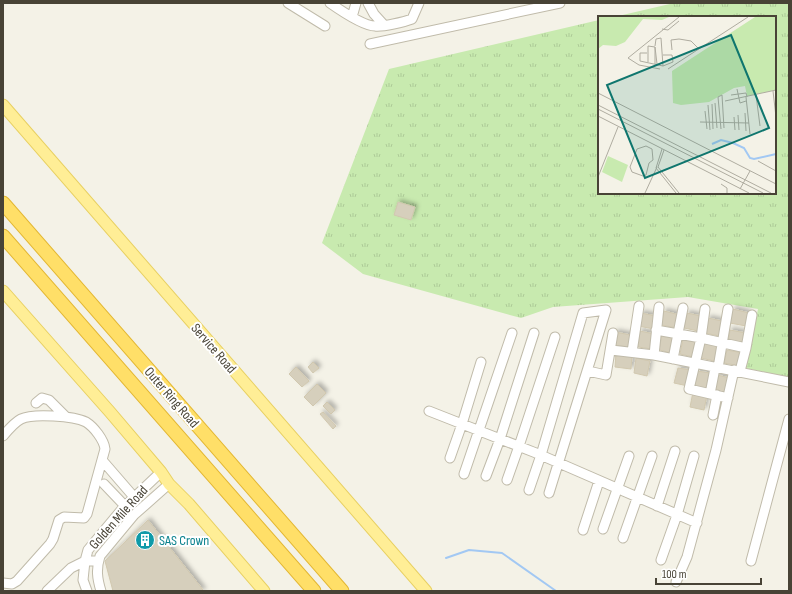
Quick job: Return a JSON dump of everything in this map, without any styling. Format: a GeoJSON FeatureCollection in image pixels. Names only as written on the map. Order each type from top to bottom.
{"type":"FeatureCollection","features":[{"type":"Feature","properties":{"kind":"highway","name":"Outer Ring Road"},"geometry":{"type":"LineString","coordinates":[[3,203],[342,591]]}},
{"type":"Feature","properties":{"kind":"highway","name":"Outer Ring Road"},"geometry":{"type":"LineString","coordinates":[[3,236],[314,591]]}},
{"type":"Feature","properties":{"kind":"main road","name":"Service Road"},"geometry":{"type":"LineString","coordinates":[[3,105],[426,591]]}},
{"type":"Feature","properties":{"kind":"main road"},"geometry":{"type":"LineString","coordinates":[[3,290],[161,472],[169,484],[189,504],[264,591]]}},
{"type":"Feature","properties":{"kind":"street"},"geometry":{"type":"LineString","coordinates":[[288,3],[325,26]]}},
{"type":"Feature","properties":{"kind":"street"},"geometry":{"type":"LineString","coordinates":[[330,3],[352,17],[374,26],[413,18],[419,3]]}},
{"type":"Feature","properties":{"kind":"street"},"geometry":{"type":"LineString","coordinates":[[352,17],[356,3]]}},
{"type":"Feature","properties":{"kind":"street"},"geometry":{"type":"LineString","coordinates":[[368,3],[374,7],[388,24],[394,39]]}},
{"type":"Feature","properties":{"kind":"street"},"geometry":{"type":"LineString","coordinates":[[370,44],[560,3]]}},
{"type":"Feature","properties":{"kind":"street"},"geometry":{"type":"LineString","coordinates":[[408,20],[412,35]]}},
{"type":"Feature","properties":{"kind":"street"},"geometry":{"type":"LineString","coordinates":[[632,352],[639,306]]}},
{"type":"Feature","properties":{"kind":"street"},"geometry":{"type":"LineString","coordinates":[[654,355],[659,308]]}},
{"type":"Feature","properties":{"kind":"street"},"geometry":{"type":"LineString","coordinates":[[673,359],[683,308]]}},
{"type":"Feature","properties":{"kind":"street"},"geometry":{"type":"LineString","coordinates":[[705,309],[689,388],[728,398]]}},
{"type":"Feature","properties":{"kind":"street"},"geometry":{"type":"LineString","coordinates":[[713,415],[713,394],[728,309]]}},
{"type":"Feature","properties":{"kind":"street"},"geometry":{"type":"LineString","coordinates":[[529,490],[541,455],[582,313],[606,310],[549,493]]}},
{"type":"Feature","properties":{"kind":"street"},"geometry":{"type":"LineString","coordinates":[[676,582],[687,556],[728,398],[746,348],[752,315]]}},
{"type":"Feature","properties":{"kind":"street"},"geometry":{"type":"LineString","coordinates":[[656,330],[746,348]]}},
{"type":"Feature","properties":{"kind":"street"},"geometry":{"type":"LineString","coordinates":[[486,476],[500,439],[534,333]]}},
{"type":"Feature","properties":{"kind":"street"},"geometry":{"type":"LineString","coordinates":[[588,371],[606,375],[614,333]]}},
{"type":"Feature","properties":{"kind":"street"},"geometry":{"type":"LineString","coordinates":[[464,474],[512,334]]}},
{"type":"Feature","properties":{"kind":"street"},"geometry":{"type":"LineString","coordinates":[[507,480],[555,337]]}},
{"type":"Feature","properties":{"kind":"street"},"geometry":{"type":"LineString","coordinates":[[611,350],[654,355],[789,382]]}},
{"type":"Feature","properties":{"kind":"street"},"geometry":{"type":"LineString","coordinates":[[450,458],[481,362]]}},
{"type":"Feature","properties":{"kind":"street"},"geometry":{"type":"LineString","coordinates":[[36,402],[42,398],[47,399],[66,417]]}},
{"type":"Feature","properties":{"kind":"street"},"geometry":{"type":"LineString","coordinates":[[429,411],[541,455],[696,523]]}},
{"type":"Feature","properties":{"kind":"street"},"geometry":{"type":"LineString","coordinates":[[3,436],[22,418],[42,415],[66,417],[80,420],[90,426],[104,445],[105,449],[86,516],[84,518],[61,518],[50,544],[17,581],[12,584],[3,583]]}},
{"type":"Feature","properties":{"kind":"street"},"geometry":{"type":"LineString","coordinates":[[751,561],[789,420]]}},
{"type":"Feature","properties":{"kind":"street"},"geometry":{"type":"LineString","coordinates":[[657,506],[675,451]]}},
{"type":"Feature","properties":{"kind":"street"},"geometry":{"type":"LineString","coordinates":[[603,529],[629,456]]}},
{"type":"Feature","properties":{"kind":"street"},"geometry":{"type":"LineString","coordinates":[[623,538],[652,456]]}},
{"type":"Feature","properties":{"kind":"street"},"geometry":{"type":"LineString","coordinates":[[661,560],[677,514],[694,456]]}},
{"type":"Feature","properties":{"kind":"street"},"geometry":{"type":"LineString","coordinates":[[102,460],[134,497]]}},
{"type":"Feature","properties":{"kind":"street","name":"Golden Mile Road"},"geometry":{"type":"LineString","coordinates":[[87,591],[83,580],[84,561],[88,550],[125,506],[161,472]]}},
{"type":"Feature","properties":{"kind":"street"},"geometry":{"type":"LineString","coordinates":[[583,530],[599,481]]}},
{"type":"Feature","properties":{"kind":"street"},"geometry":{"type":"LineString","coordinates":[[104,484],[125,506]]}},
{"type":"Feature","properties":{"kind":"street","name":"Golden Mile Road"},"geometry":{"type":"LineString","coordinates":[[101,591],[97,577],[98,561],[100,556],[134,515],[169,484]]}},
{"type":"Feature","properties":{"kind":"street"},"geometry":{"type":"LineString","coordinates":[[47,591],[71,568],[84,561],[98,561]]}},
{"type":"Feature","properties":{"kind":"green space"},"geometry":{"type":"Polygon","coordinates":[[[674,3],[789,3],[789,377],[745,368],[758,309],[688,297],[553,307],[521,318],[363,274],[322,243],[389,69],[598,20],[598,194],[776,194],[776,16],[618,16],[674,3]]]}},
{"type":"Feature","properties":{"kind":"building"},"geometry":{"type":"Polygon","coordinates":[[[398,202],[415,207],[411,220],[394,215],[398,202]]]}},
{"type":"Feature","properties":{"kind":"building"},"geometry":{"type":"Polygon","coordinates":[[[733,309],[749,313],[746,326],[730,323],[733,309]]]}},
{"type":"Feature","properties":{"kind":"building"},"geometry":{"type":"Polygon","coordinates":[[[664,311],[680,315],[677,328],[661,325],[664,311]]]}},
{"type":"Feature","properties":{"kind":"building"},"geometry":{"type":"Polygon","coordinates":[[[641,313],[656,316],[654,329],[638,326],[641,313]]]}},
{"type":"Feature","properties":{"kind":"building"},"geometry":{"type":"Polygon","coordinates":[[[687,313],[701,316],[698,331],[684,328],[687,313]]]}},
{"type":"Feature","properties":{"kind":"building"},"geometry":{"type":"Polygon","coordinates":[[[708,318],[722,321],[719,336],[705,333],[708,318]]]}},
{"type":"Feature","properties":{"kind":"building"},"geometry":{"type":"Polygon","coordinates":[[[730,330],[746,333],[744,345],[728,342],[730,330]]]}},
{"type":"Feature","properties":{"kind":"building"},"geometry":{"type":"Polygon","coordinates":[[[640,331],[654,334],[652,349],[638,347],[640,331]]]}},
{"type":"Feature","properties":{"kind":"building"},"geometry":{"type":"Polygon","coordinates":[[[615,332],[631,335],[629,347],[613,345],[615,332]]]}},
{"type":"Feature","properties":{"kind":"building"},"geometry":{"type":"Polygon","coordinates":[[[662,334],[676,337],[672,353],[659,350],[662,334]]]}},
{"type":"Feature","properties":{"kind":"building"},"geometry":{"type":"Polygon","coordinates":[[[683,339],[697,342],[693,357],[680,354],[683,339]]]}},
{"type":"Feature","properties":{"kind":"building"},"geometry":{"type":"Polygon","coordinates":[[[704,343],[718,346],[714,361],[701,358],[704,343]]]}},
{"type":"Feature","properties":{"kind":"building"},"geometry":{"type":"Polygon","coordinates":[[[727,350],[743,353],[740,366],[724,363],[727,350]]]}},
{"type":"Feature","properties":{"kind":"building"},"geometry":{"type":"Polygon","coordinates":[[[616,353],[632,355],[631,369],[615,367],[616,353]]]}},
{"type":"Feature","properties":{"kind":"building"},"geometry":{"type":"Polygon","coordinates":[[[636,358],[650,361],[647,376],[634,373],[636,358]]]}},
{"type":"Feature","properties":{"kind":"building"},"geometry":{"type":"Polygon","coordinates":[[[313,362],[319,368],[313,373],[308,367],[313,362]]]}},
{"type":"Feature","properties":{"kind":"building"},"geometry":{"type":"Polygon","coordinates":[[[296,367],[309,381],[302,387],[289,374],[296,367]]]}},
{"type":"Feature","properties":{"kind":"building"},"geometry":{"type":"Polygon","coordinates":[[[678,368],[691,370],[688,386],[674,383],[678,368]]]}},
{"type":"Feature","properties":{"kind":"building"},"geometry":{"type":"Polygon","coordinates":[[[697,371],[710,373],[707,389],[693,386],[697,371]]]}},
{"type":"Feature","properties":{"kind":"building"},"geometry":{"type":"Polygon","coordinates":[[[717,375],[730,378],[727,393],[714,390],[717,375]]]}},
{"type":"Feature","properties":{"kind":"building"},"geometry":{"type":"Polygon","coordinates":[[[317,384],[326,393],[313,406],[304,397],[317,384]]]}},
{"type":"Feature","properties":{"kind":"building"},"geometry":{"type":"Polygon","coordinates":[[[693,392],[707,395],[704,410],[690,407],[693,392]]]}},
{"type":"Feature","properties":{"kind":"building"},"geometry":{"type":"Polygon","coordinates":[[[327,402],[335,410],[331,414],[323,406],[327,402]]]}},
{"type":"Feature","properties":{"kind":"building"},"geometry":{"type":"Polygon","coordinates":[[[323,412],[336,426],[333,429],[320,414],[323,412]]]}},
{"type":"Feature","properties":{"kind":"building","name":"SAS Crown"},"geometry":{"type":"Polygon","coordinates":[[[148,520],[204,591],[113,591],[105,561],[148,520]]]}},
{"type":"Feature","properties":{"kind":"waterway"},"geometry":{"type":"LineString","coordinates":[[446,558],[469,550],[502,553],[556,591]]}},
{"type":"Feature","properties":{"kind":"place","name":"SAS Crown"},"geometry":{"type":"Point","coordinates":[145,540]}}]}
